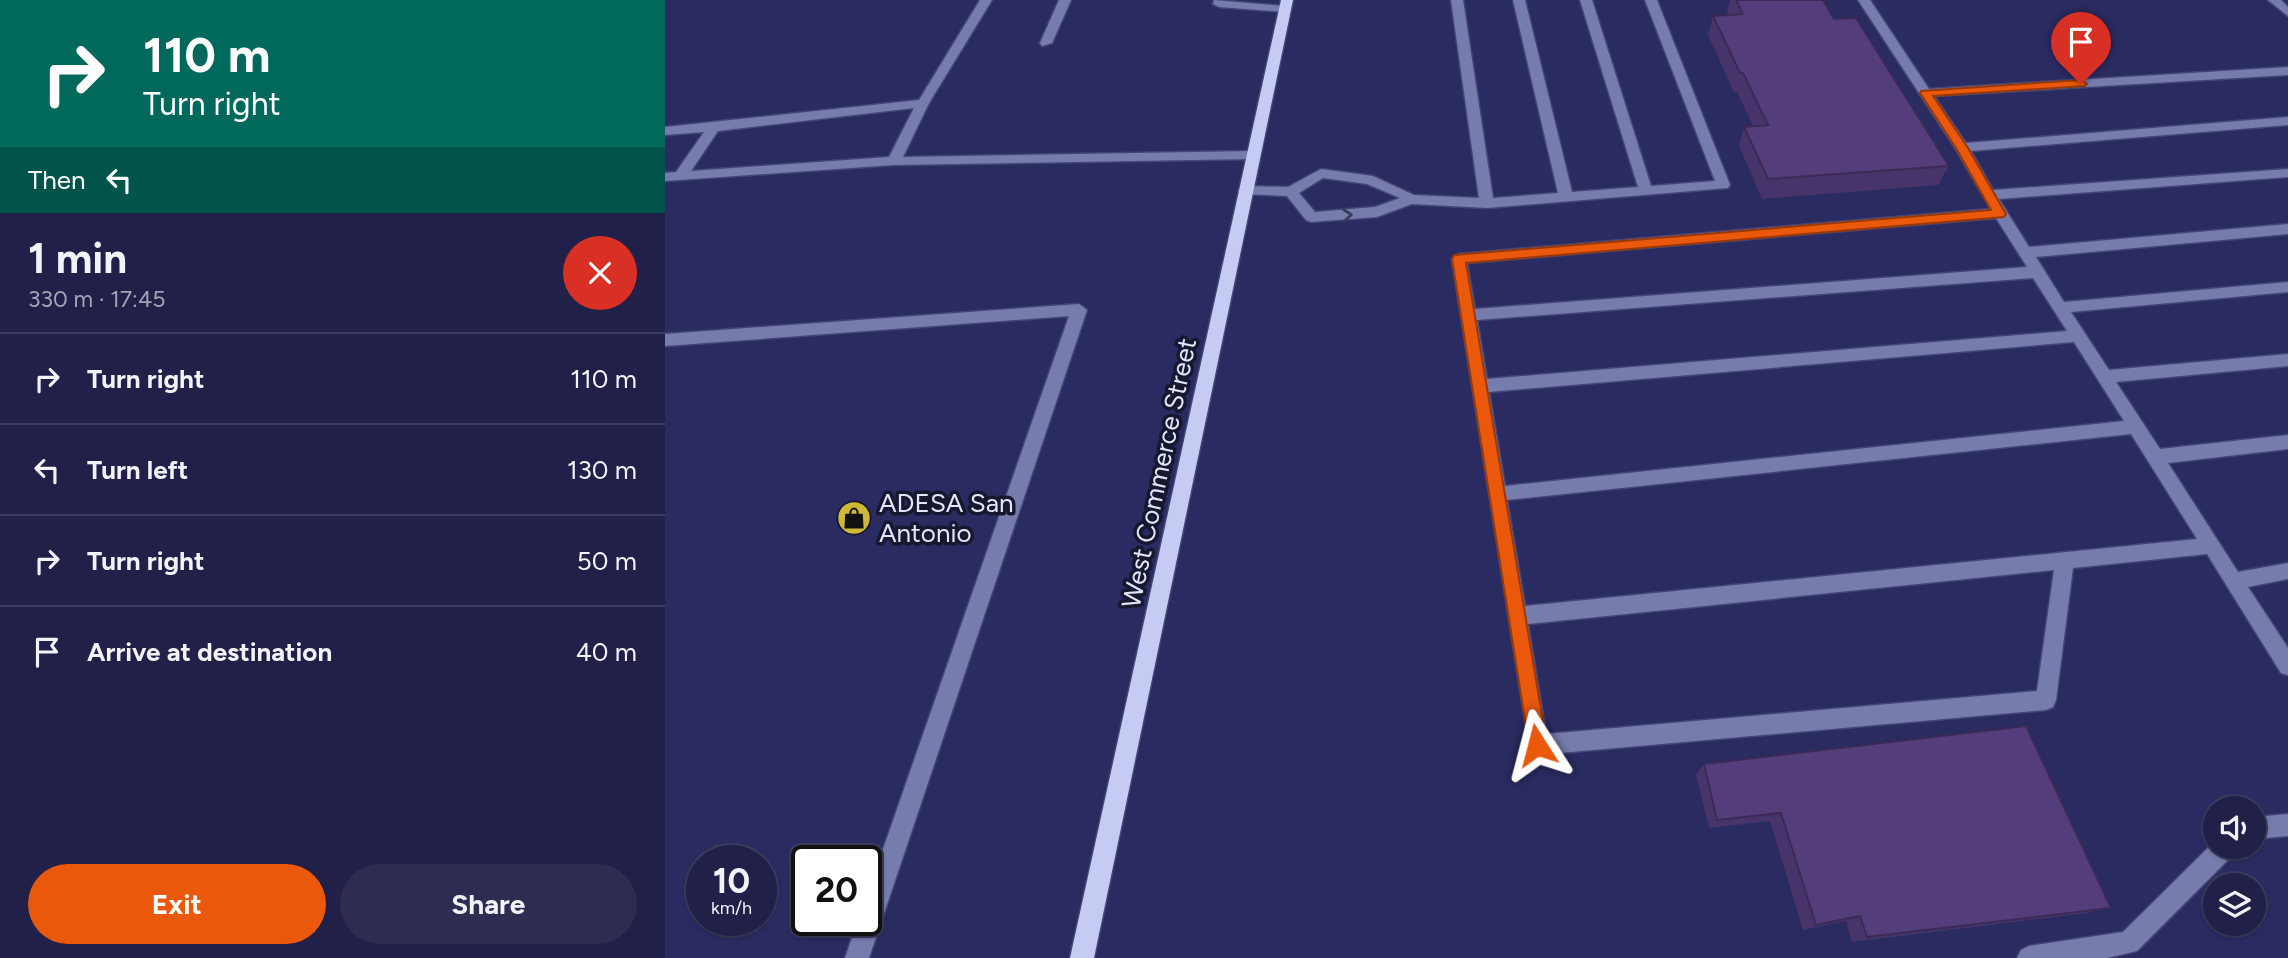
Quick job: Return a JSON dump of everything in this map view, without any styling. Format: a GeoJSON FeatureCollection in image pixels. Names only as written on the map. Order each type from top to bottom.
{"type":"FeatureCollection","features":[{"type":"Feature","properties":{"kind":"main road","name":"West Commerce Street"},"geometry":{"type":"LineString","coordinates":[[1082,958],[1286,5]]}},
{"type":"Feature","properties":{"kind":"lane"},"geometry":{"type":"LineString","coordinates":[[894,161],[923,103],[986,0]]}},
{"type":"Feature","properties":{"kind":"lane"},"geometry":{"type":"LineString","coordinates":[[1046,44],[1065,0]]}},
{"type":"Feature","properties":{"kind":"lane"},"geometry":{"type":"LineString","coordinates":[[1220,0],[1219,4],[1286,5]]}},
{"type":"Feature","properties":{"kind":"lane"},"geometry":{"type":"LineString","coordinates":[[1457,0],[1487,203]]}},
{"type":"Feature","properties":{"kind":"lane"},"geometry":{"type":"LineString","coordinates":[[1519,0],[1566,197]]}},
{"type":"Feature","properties":{"kind":"lane"},"geometry":{"type":"LineString","coordinates":[[1586,0],[1646,192]]}},
{"type":"Feature","properties":{"kind":"lane"},"geometry":{"type":"LineString","coordinates":[[1291,192],[1311,217],[1377,212],[1412,200],[1487,203],[1723,186],[1651,0]]}},
{"type":"Feature","properties":{"kind":"lane"},"geometry":{"type":"LineString","coordinates":[[1864,0],[1962,148],[2059,308],[2288,666]]}},
{"type":"Feature","properties":{"kind":"lane"},"geometry":{"type":"LineString","coordinates":[[2274,0],[2288,13]]}},
{"type":"Feature","properties":{"kind":"lane"},"geometry":{"type":"LineString","coordinates":[[1926,93],[2288,71]]}},
{"type":"Feature","properties":{"kind":"lane"},"geometry":{"type":"LineString","coordinates":[[665,131],[923,103]]}},
{"type":"Feature","properties":{"kind":"lane"},"geometry":{"type":"LineString","coordinates":[[1962,148],[2288,121]]}},
{"type":"Feature","properties":{"kind":"lane"},"geometry":{"type":"LineString","coordinates":[[680,176],[714,127]]}},
{"type":"Feature","properties":{"kind":"lane"},"geometry":{"type":"LineString","coordinates":[[665,177],[894,161],[1252,155]]}},
{"type":"Feature","properties":{"kind":"lane"},"geometry":{"type":"LineString","coordinates":[[1245,191],[1291,192],[1321,173],[1383,183],[1412,200]]}},
{"type":"Feature","properties":{"kind":"lane"},"geometry":{"type":"LineString","coordinates":[[1989,195],[2288,173]]}},
{"type":"Feature","properties":{"kind":"lane"},"geometry":{"type":"LineString","coordinates":[[2000,214],[1458,259],[1537,745],[2046,700],[2065,561]]}},
{"type":"Feature","properties":{"kind":"lane"},"geometry":{"type":"LineString","coordinates":[[2025,253],[2288,229]]}},
{"type":"Feature","properties":{"kind":"lane"},"geometry":{"type":"LineString","coordinates":[[1468,315],[2037,272]]}},
{"type":"Feature","properties":{"kind":"lane"},"geometry":{"type":"LineString","coordinates":[[2059,308],[2288,287]]}},
{"type":"Feature","properties":{"kind":"lane"},"geometry":{"type":"LineString","coordinates":[[665,340],[1079,310],[857,958]]}},
{"type":"Feature","properties":{"kind":"lane"},"geometry":{"type":"LineString","coordinates":[[1479,386],[2077,336]]}},
{"type":"Feature","properties":{"kind":"lane"},"geometry":{"type":"LineString","coordinates":[[2103,377],[2288,359]]}},
{"type":"Feature","properties":{"kind":"lane"},"geometry":{"type":"LineString","coordinates":[[1497,494],[2135,427]]}},
{"type":"Feature","properties":{"kind":"lane"},"geometry":{"type":"LineString","coordinates":[[2154,457],[2288,442]]}},
{"type":"Feature","properties":{"kind":"lane"},"geometry":{"type":"LineString","coordinates":[[1517,616],[2210,546]]}},
{"type":"Feature","properties":{"kind":"lane"},"geometry":{"type":"LineString","coordinates":[[2233,581],[2288,571]]}},
{"type":"Feature","properties":{"kind":"lane"},"geometry":{"type":"LineString","coordinates":[[2266,827],[2288,825]]}},
{"type":"Feature","properties":{"kind":"lane"},"geometry":{"type":"LineString","coordinates":[[2029,958],[2129,943],[2213,859]]}},
{"type":"Feature","properties":{"kind":"building"},"geometry":{"type":"Polygon","coordinates":[[[1736,0],[1823,0],[1834,19],[1856,18],[1949,166],[1768,179],[1744,127],[1768,125],[1713,16],[1743,14],[1736,0]]]}},
{"type":"Feature","properties":{"kind":"building"},"geometry":{"type":"Polygon","coordinates":[[[2026,726],[2111,908],[1867,937],[1860,916],[1816,925],[1781,813],[1717,820],[1704,764],[2026,726]]]}},
{"type":"Feature","properties":{"kind":"place","name":"ADESA San Antonio"},"geometry":{"type":"Point","coordinates":[854,518]}},
{"type":"Feature","properties":{"kind":"route"},"geometry":{"type":"LineString","coordinates":[[1537,745],[1458,259],[2000,214],[1926,93],[2081,84]]}}]}
